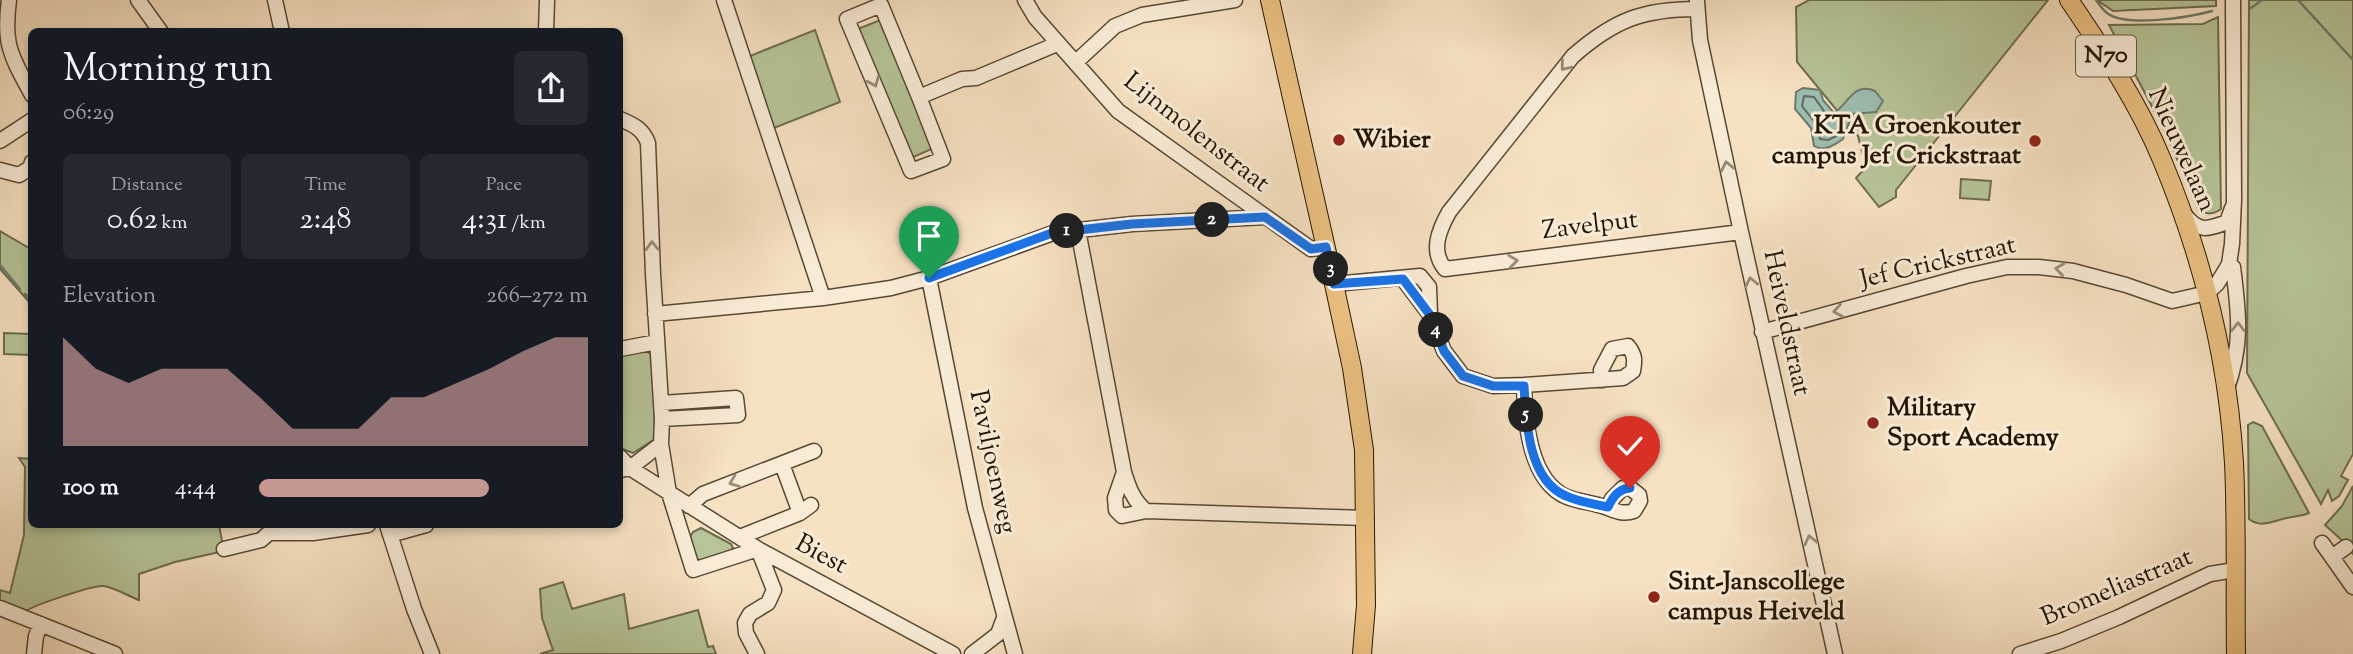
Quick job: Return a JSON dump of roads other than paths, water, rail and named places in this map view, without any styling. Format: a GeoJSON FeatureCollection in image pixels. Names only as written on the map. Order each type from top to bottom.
{"type":"FeatureCollection","features":[{"type":"Feature","properties":{"kind":"main road"},"geometry":{"type":"LineString","coordinates":[[1270,0],[1352,369],[1364,450],[1366,616],[1362,654]]}},
{"type":"Feature","properties":{"kind":"main road","name":"Nieuwelaan"},"geometry":{"type":"LineString","coordinates":[[2069,0],[2140,114],[2162,159],[2207,293]]}},
{"type":"Feature","properties":{"kind":"main road","name":"N70"},"geometry":{"type":"LineString","coordinates":[[2207,293],[2226,391],[2234,462],[2236,654]]}},
{"type":"Feature","properties":{"kind":"street"},"geometry":{"type":"LineString","coordinates":[[9,0],[6,58],[28,89]]}},
{"type":"Feature","properties":{"kind":"street"},"geometry":{"type":"LineString","coordinates":[[138,0],[158,28]]}},
{"type":"Feature","properties":{"kind":"street"},"geometry":{"type":"LineString","coordinates":[[275,0],[281,28]]}},
{"type":"Feature","properties":{"kind":"street"},"geometry":{"type":"LineString","coordinates":[[546,28],[547,0]]}},
{"type":"Feature","properties":{"kind":"street"},"geometry":{"type":"LineString","coordinates":[[724,0],[823,298]]}},
{"type":"Feature","properties":{"kind":"street","name":"Lijnmolenstraat"},"geometry":{"type":"LineString","coordinates":[[1026,0],[1035,17],[1118,111],[1311,249],[1326,247]]}},
{"type":"Feature","properties":{"kind":"street"},"geometry":{"type":"LineString","coordinates":[[1076,62],[1115,26],[1142,15],[1235,0]]}},
{"type":"Feature","properties":{"kind":"street"},"geometry":{"type":"LineString","coordinates":[[2207,293],[2217,284],[2229,264],[2234,200],[2232,0]]}},
{"type":"Feature","properties":{"kind":"street","name":"Heiveldstraat"},"geometry":{"type":"LineString","coordinates":[[1698,4],[1700,40],[1762,332],[1835,654]]}},
{"type":"Feature","properties":{"kind":"street","name":"Zavelput"},"geometry":{"type":"LineString","coordinates":[[1698,4],[1649,13],[1617,24],[1598,34],[1573,56],[1449,212],[1436,242],[1439,259],[1445,269],[1741,232]]}},
{"type":"Feature","properties":{"kind":"street"},"geometry":{"type":"LineString","coordinates":[[880,5],[919,97],[943,159],[911,171],[847,19],[880,5]]}},
{"type":"Feature","properties":{"kind":"street"},"geometry":{"type":"LineString","coordinates":[[919,97],[962,79],[976,78],[1058,44]]}},
{"type":"Feature","properties":{"kind":"street"},"geometry":{"type":"LineString","coordinates":[[623,120],[635,125],[645,134],[648,143],[655,314],[662,403],[661,444],[670,493],[693,570],[758,549],[774,590],[768,603],[750,614],[745,623],[746,633],[757,654]]}},
{"type":"Feature","properties":{"kind":"street"},"geometry":{"type":"LineString","coordinates":[[0,141],[28,123]]}},
{"type":"Feature","properties":{"kind":"street"},"geometry":{"type":"LineString","coordinates":[[0,170],[19,175],[28,170]]}},
{"type":"Feature","properties":{"kind":"street"},"geometry":{"type":"LineString","coordinates":[[2180,209],[2193,225],[2203,229],[2227,222],[2234,200]]}},
{"type":"Feature","properties":{"kind":"street"},"geometry":{"type":"LineString","coordinates":[[655,314],[823,298],[891,288],[929,278],[1052,233],[1132,224],[1265,217]]}},
{"type":"Feature","properties":{"kind":"street"},"geometry":{"type":"LineString","coordinates":[[1077,230],[1124,472],[1132,495],[1146,511]]}},
{"type":"Feature","properties":{"kind":"street"},"geometry":{"type":"LineString","coordinates":[[2226,391],[2236,363],[2239,325],[2233,267],[2229,264]]}},
{"type":"Feature","properties":{"kind":"street","name":"Jef Crickstraat"},"geometry":{"type":"LineString","coordinates":[[1762,332],[2007,267],[2073,271],[2172,301],[2207,293]]}},
{"type":"Feature","properties":{"kind":"street"},"geometry":{"type":"LineString","coordinates":[[1334,284],[1419,276],[1429,287],[1430,315]]}},
{"type":"Feature","properties":{"kind":"street","name":"Paviljoenweg"},"geometry":{"type":"LineString","coordinates":[[929,278],[975,508],[1015,654]]}},
{"type":"Feature","properties":{"kind":"street"},"geometry":{"type":"LineString","coordinates":[[1403,279],[1430,315],[1444,351],[1463,376],[1493,386],[1602,380]]}},
{"type":"Feature","properties":{"kind":"street"},"geometry":{"type":"LineString","coordinates":[[623,348],[657,342]]}},
{"type":"Feature","properties":{"kind":"street"},"geometry":{"type":"LineString","coordinates":[[1524,386],[1531,444],[1543,478],[1565,496],[1608,507]]}},
{"type":"Feature","properties":{"kind":"street"},"geometry":{"type":"LineString","coordinates":[[662,403],[736,398],[738,415],[662,419]]}},
{"type":"Feature","properties":{"kind":"street"},"geometry":{"type":"LineString","coordinates":[[625,469],[661,444]]}},
{"type":"Feature","properties":{"kind":"street"},"geometry":{"type":"LineString","coordinates":[[689,506],[703,494],[814,451]]}},
{"type":"Feature","properties":{"kind":"street"},"geometry":{"type":"LineString","coordinates":[[740,537],[805,509],[782,464]]}},
{"type":"Feature","properties":{"kind":"street","name":"Biest"},"geometry":{"type":"LineString","coordinates":[[625,469],[670,493],[758,549],[953,654]]}},
{"type":"Feature","properties":{"kind":"street"},"geometry":{"type":"LineString","coordinates":[[1124,472],[1115,498],[1116,510],[1122,516],[1146,511],[1366,518]]}},
{"type":"Feature","properties":{"kind":"street"},"geometry":{"type":"LineString","coordinates":[[224,549],[261,540],[269,533],[313,533],[347,528]]}},
{"type":"Feature","properties":{"kind":"street"},"geometry":{"type":"LineString","coordinates":[[388,530],[432,654]]}},
{"type":"Feature","properties":{"kind":"street"},"geometry":{"type":"LineString","coordinates":[[2322,543],[2353,587]]}},
{"type":"Feature","properties":{"kind":"street"},"geometry":{"type":"LineString","coordinates":[[2332,557],[2346,547]]}},
{"type":"Feature","properties":{"kind":"street","name":"Bromeliastraat"},"geometry":{"type":"LineString","coordinates":[[2020,654],[2119,617],[2210,574],[2235,570]]}},
{"type":"Feature","properties":{"kind":"street"},"geometry":{"type":"LineString","coordinates":[[0,608],[115,654]]}},
{"type":"Feature","properties":{"kind":"street"},"geometry":{"type":"LineString","coordinates":[[972,654],[998,634],[1004,618]]}},
{"type":"Feature","properties":{"kind":"street"},"geometry":{"type":"LineString","coordinates":[[34,654],[36,636],[41,624]]}},
{"type":"Feature","properties":{"kind":"water"},"geometry":{"type":"Polygon","coordinates":[[[1803,88],[1820,90],[1823,100],[1834,113],[1861,89],[1875,91],[1883,101],[1876,112],[1852,114],[1843,139],[1829,147],[1818,148],[1814,146],[1811,128],[1795,109],[1796,92],[1803,88]]]}},
{"type":"Feature","properties":{"kind":"waterway"},"geometry":{"type":"LineString","coordinates":[[2096,0],[2107,13],[2128,20],[2174,18],[2212,11]]}},
{"type":"Feature","properties":{"kind":"waterway"},"geometry":{"type":"LineString","coordinates":[[2251,8],[2262,0]]}},
{"type":"Feature","properties":{"kind":"waterway"},"geometry":{"type":"LineString","coordinates":[[2298,0],[2353,60]]}},
{"type":"Feature","properties":{"kind":"waterway"},"geometry":{"type":"LineString","coordinates":[[0,265],[20,289]]}},
{"type":"Feature","properties":{"kind":"waterway"},"geometry":{"type":"LineString","coordinates":[[25,294],[28,297]]}},
{"type":"Feature","properties":{"kind":"place","name":"Wibier"},"geometry":{"type":"Point","coordinates":[1339,140]}},
{"type":"Feature","properties":{"kind":"place","name":"KTA Groenkouter campus Jef Crickstraat"},"geometry":{"type":"Point","coordinates":[2035,141]}},
{"type":"Feature","properties":{"kind":"place","name":"Military Sport Academy"},"geometry":{"type":"Point","coordinates":[1873,423]}},
{"type":"Feature","properties":{"kind":"place","name":"Sint-Janscollege campus Heiveld"},"geometry":{"type":"Point","coordinates":[1654,597]}}]}
